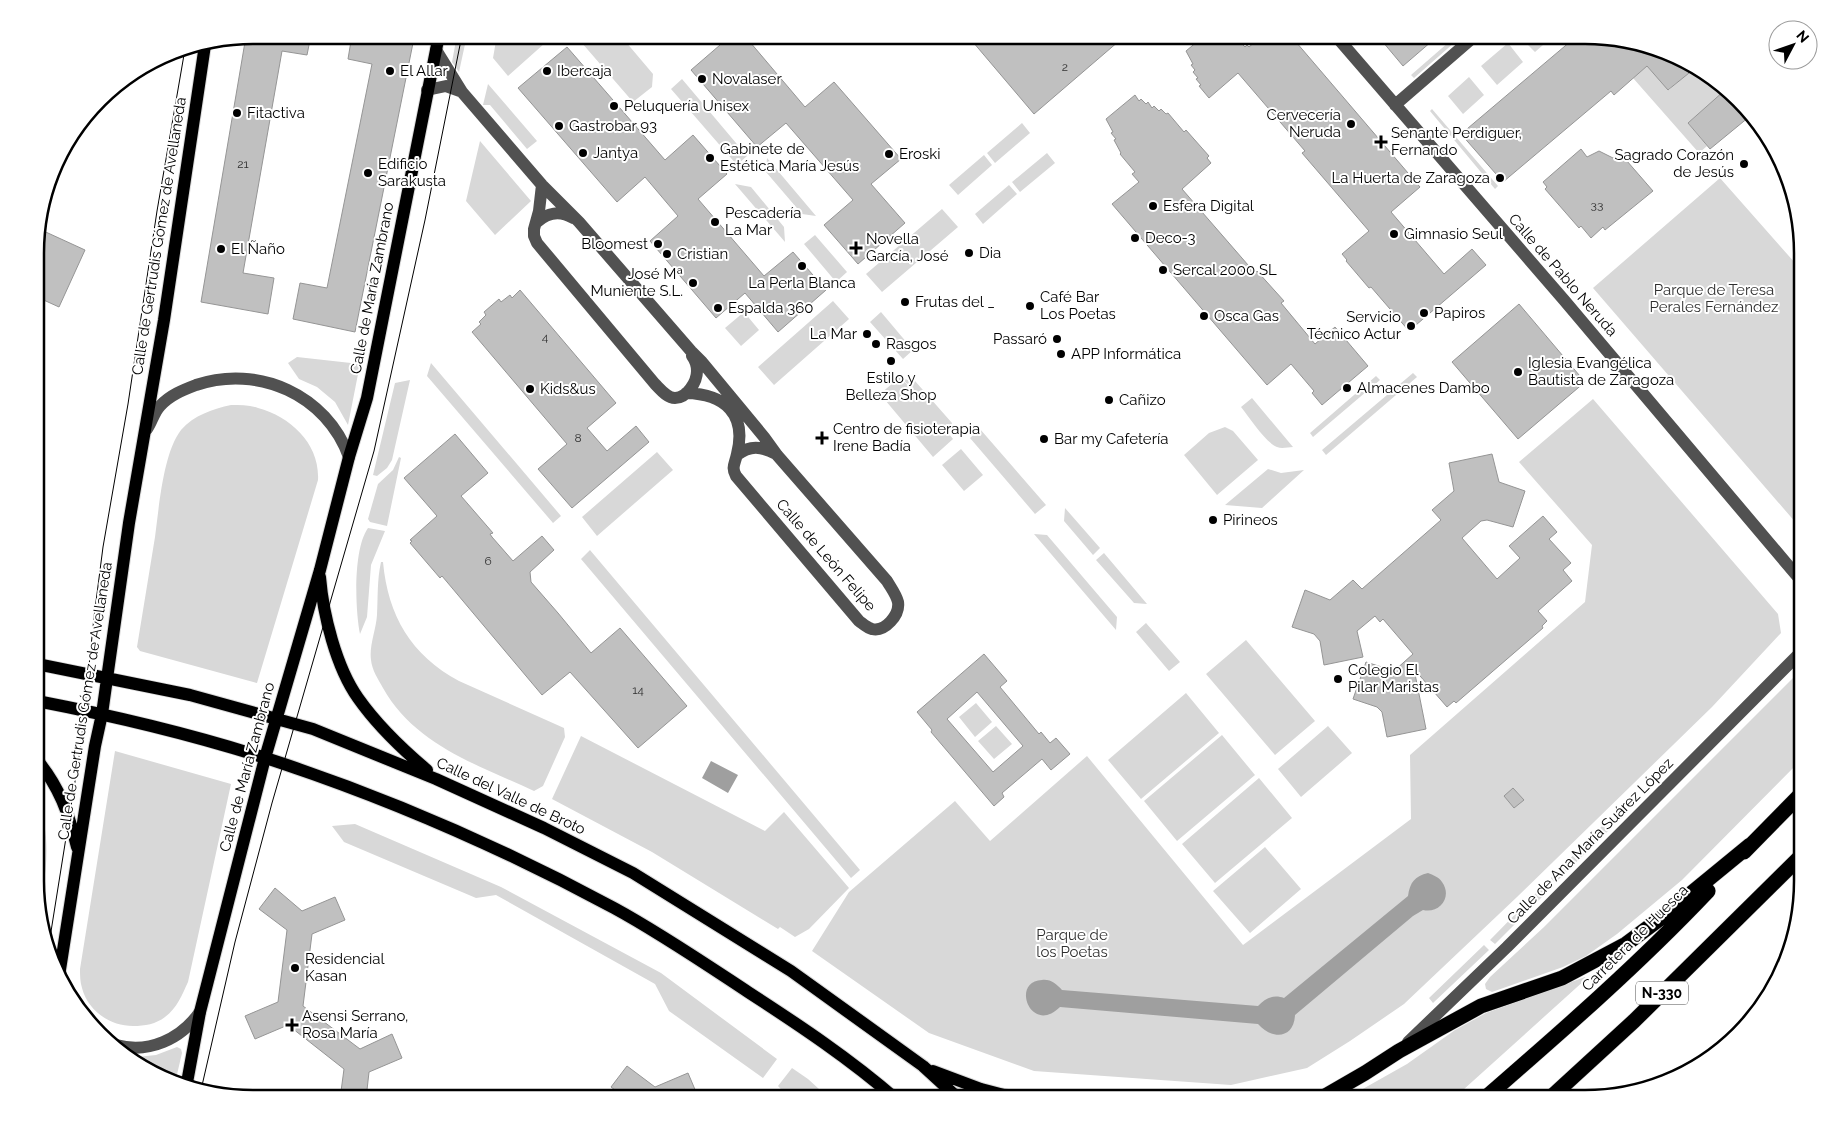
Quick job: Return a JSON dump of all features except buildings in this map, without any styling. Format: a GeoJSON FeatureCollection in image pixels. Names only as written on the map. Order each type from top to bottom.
{"type":"FeatureCollection","features":[{"type":"Feature","properties":{"kind":"highway","name":"Carretera de Huesca"},"geometry":{"type":"LineString","coordinates":[[1494,1090],[1592,1005],[1672,929],[1794,800]]}},
{"type":"Feature","properties":{"kind":"highway"},"geometry":{"type":"LineString","coordinates":[[1336,1090],[1399,1051],[1481,1006],[1562,978],[1618,948],[1654,924],[1750,845]]}},
{"type":"Feature","properties":{"kind":"highway","name":"N-330"},"geometry":{"type":"LineString","coordinates":[[1559,1090],[1634,1021],[1794,862]]}},
{"type":"Feature","properties":{"kind":"main road","name":"Calle de María Zambrano"},"geometry":{"type":"LineString","coordinates":[[188,1079],[200,1012],[265,758],[320,570],[349,457],[373,374],[437,44]]}},
{"type":"Feature","properties":{"kind":"main road","name":"Calle de Gertrudis Gómez de Avellaneda"},"geometry":{"type":"LineString","coordinates":[[62,965],[204,50]]}},
{"type":"Feature","properties":{"kind":"main road"},"geometry":{"type":"LineString","coordinates":[[320,570],[326,620],[342,666],[357,697],[397,743],[436,779]]}},
{"type":"Feature","properties":{"kind":"main road","name":"Calle del Valle de Broto"},"geometry":{"type":"LineString","coordinates":[[44,665],[108,677],[190,696],[313,729],[436,779],[544,828],[633,873],[791,971],[923,1066],[949,1090]]}},
{"type":"Feature","properties":{"kind":"main road"},"geometry":{"type":"LineString","coordinates":[[44,702],[102,714],[182,734],[265,758],[361,791],[441,823],[614,908],[692,955],[815,1037],[884,1090]]}},
{"type":"Feature","properties":{"kind":"main road"},"geometry":{"type":"LineString","coordinates":[[44,768],[70,816],[79,852]]}},
{"type":"Feature","properties":{"kind":"main road","name":"Calle del Valle de Broto"},"geometry":{"type":"LineString","coordinates":[[923,1066],[985,1090]]}},
{"type":"Feature","properties":{"kind":"street","name":"Calle de Pablo Neruda"},"geometry":{"type":"LineString","coordinates":[[1344,44],[1564,300],[1794,573]]}},
{"type":"Feature","properties":{"kind":"street"},"geometry":{"type":"LineString","coordinates":[[1395,105],[1466,44]]}},
{"type":"Feature","properties":{"kind":"street","name":"Calle de León Felipe"},"geometry":{"type":"LineString","coordinates":[[436,50],[462,92],[542,185],[579,222],[690,352],[731,396],[777,455],[894,592],[898,604],[896,614],[889,623],[880,629],[870,629],[859,620],[736,476],[733,470],[737,455],[739,426],[730,408],[711,396],[700,393],[686,393]]}},
{"type":"Feature","properties":{"kind":"street"},"geometry":{"type":"LineString","coordinates":[[427,90],[446,86],[462,92]]}},
{"type":"Feature","properties":{"kind":"street","name":"Calle de León Felipe"},"geometry":{"type":"LineString","coordinates":[[542,185],[534,236],[537,243],[655,384],[668,396],[675,398],[686,393],[693,385],[697,372],[690,352]]}},
{"type":"Feature","properties":{"kind":"street","name":"Calle de León Felipe"},"geometry":{"type":"LineString","coordinates":[[537,222],[551,214],[559,213],[568,215],[579,222]]}},
{"type":"Feature","properties":{"kind":"street","name":"Calle de Gertrudis Gómez de Avellaneda"},"geometry":{"type":"LineString","coordinates":[[145,432],[158,407],[168,398],[183,390],[213,379],[255,379],[293,393],[311,403],[332,424],[349,457]]}},
{"type":"Feature","properties":{"kind":"street"},"geometry":{"type":"LineString","coordinates":[[737,455],[745,449],[758,447],[767,449],[777,455]]}},
{"type":"Feature","properties":{"kind":"street","name":"Calle de Ana María Suárez López"},"geometry":{"type":"LineString","coordinates":[[1399,1051],[1500,954],[1794,658]]}},
{"type":"Feature","properties":{"kind":"street"},"geometry":{"type":"LineString","coordinates":[[126,1047],[160,1044],[180,1033],[200,1012]]}},
{"type":"Feature","properties":{"kind":"green space"},"geometry":{"type":"Polygon","coordinates":[[[455,44],[465,44],[459,72],[452,62],[455,44]]]}},
{"type":"Feature","properties":{"kind":"green space"},"geometry":{"type":"Polygon","coordinates":[[[495,44],[544,44],[508,76],[493,58],[495,44]]]}},
{"type":"Feature","properties":{"kind":"green space"},"geometry":{"type":"Polygon","coordinates":[[[583,44],[628,44],[653,74],[652,87],[633,102],[583,44]]]}},
{"type":"Feature","properties":{"kind":"green space"},"geometry":{"type":"Polygon","coordinates":[[[1447,44],[1453,44],[1414,78],[1411,75],[1447,44]]]}},
{"type":"Feature","properties":{"kind":"green space"},"geometry":{"type":"Polygon","coordinates":[[[1507,44],[1523,62],[1497,85],[1481,66],[1507,44]]]}},
{"type":"Feature","properties":{"kind":"green space"},"geometry":{"type":"Polygon","coordinates":[[[1529,44],[1544,44],[1535,52],[1528,45],[1529,44]]]}},
{"type":"Feature","properties":{"kind":"green space"},"geometry":{"type":"Polygon","coordinates":[[[1647,66],[1669,90],[1688,73],[1685,69],[1712,87],[1720,95],[1688,123],[1707,146],[1699,153],[1633,78],[1647,66]]]}},
{"type":"Feature","properties":{"kind":"green space"},"geometry":{"type":"Polygon","coordinates":[[[1469,77],[1484,95],[1463,114],[1448,96],[1469,77]]]}},
{"type":"Feature","properties":{"kind":"green space"},"geometry":{"type":"Polygon","coordinates":[[[682,79],[747,156],[737,165],[671,89],[682,79]]]}},
{"type":"Feature","properties":{"kind":"green space"},"geometry":{"type":"Polygon","coordinates":[[[488,84],[537,141],[527,149],[490,105],[483,105],[488,84]]]}},
{"type":"Feature","properties":{"kind":"green space"},"geometry":{"type":"Polygon","coordinates":[[[1432,109],[1498,186],[1495,189],[1430,111],[1432,109]]]}},
{"type":"Feature","properties":{"kind":"green space"},"geometry":{"type":"Polygon","coordinates":[[[1022,123],[1030,133],[995,163],[987,153],[1022,123]]]}},
{"type":"Feature","properties":{"kind":"green space"},"geometry":{"type":"Polygon","coordinates":[[[480,141],[531,201],[495,235],[466,201],[480,141]]]}},
{"type":"Feature","properties":{"kind":"green space"},"geometry":{"type":"Polygon","coordinates":[[[1047,153],[1055,163],[1020,192],[1012,182],[1047,153]]]}},
{"type":"Feature","properties":{"kind":"green space"},"geometry":{"type":"Polygon","coordinates":[[[984,155],[992,165],[958,195],[949,185],[984,155]]]}},
{"type":"Feature","properties":{"kind":"green space"},"geometry":{"type":"Polygon","coordinates":[[[767,158],[816,216],[802,214],[766,172],[767,158]]]}},
{"type":"Feature","properties":{"kind":"green space","name":"Parque de Teresa Perales Fernández"},"geometry":{"type":"Polygon","coordinates":[[[1720,178],[1794,262],[1794,521],[1593,288],[1720,178]]]}},
{"type":"Feature","properties":{"kind":"green space"},"geometry":{"type":"Polygon","coordinates":[[[735,184],[751,187],[784,227],[785,242],[735,184]]]}},
{"type":"Feature","properties":{"kind":"green space"},"geometry":{"type":"Polygon","coordinates":[[[1009,185],[1017,194],[983,224],[975,214],[1009,185]]]}},
{"type":"Feature","properties":{"kind":"green space"},"geometry":{"type":"Polygon","coordinates":[[[942,209],[958,227],[882,292],[866,274],[942,209]]]}},
{"type":"Feature","properties":{"kind":"green space"},"geometry":{"type":"Polygon","coordinates":[[[815,235],[847,272],[836,282],[804,244],[815,235]]]}},
{"type":"Feature","properties":{"kind":"green space"},"geometry":{"type":"Polygon","coordinates":[[[833,301],[849,319],[774,385],[758,367],[833,301]]]}},
{"type":"Feature","properties":{"kind":"green space"},"geometry":{"type":"Polygon","coordinates":[[[744,312],[759,330],[741,346],[725,328],[744,312]]]}},
{"type":"Feature","properties":{"kind":"green space"},"geometry":{"type":"Polygon","coordinates":[[[881,312],[913,350],[903,359],[870,322],[881,312]]]}},
{"type":"Feature","properties":{"kind":"green space"},"geometry":{"type":"Polygon","coordinates":[[[297,357],[360,364],[348,425],[335,402],[317,387],[299,379],[288,363],[297,357]]]}},
{"type":"Feature","properties":{"kind":"green space"},"geometry":{"type":"Polygon","coordinates":[[[431,363],[561,516],[553,523],[427,376],[431,363]]]}},
{"type":"Feature","properties":{"kind":"green space"},"geometry":{"type":"Polygon","coordinates":[[[1413,373],[1417,377],[1326,455],[1322,450],[1413,373]]]}},
{"type":"Feature","properties":{"kind":"green space"},"geometry":{"type":"Polygon","coordinates":[[[1376,376],[1380,380],[1313,437],[1310,433],[1376,376]]]}},
{"type":"Feature","properties":{"kind":"green space"},"geometry":{"type":"Polygon","coordinates":[[[900,377],[912,390],[903,379],[915,381],[952,423],[949,434],[953,439],[933,457],[880,394],[900,377]]]}},
{"type":"Feature","properties":{"kind":"green space"},"geometry":{"type":"Polygon","coordinates":[[[410,380],[392,460],[387,468],[377,476],[373,475],[395,383],[410,380]]]}},
{"type":"Feature","properties":{"kind":"green space"},"geometry":{"type":"Polygon","coordinates":[[[1252,398],[1293,447],[1277,447],[1263,435],[1241,407],[1252,398]]]}},
{"type":"Feature","properties":{"kind":"green space","name":"Parque de los Poetas"},"geometry":{"type":"Polygon","coordinates":[[[1593,399],[1778,614],[1781,633],[1712,707],[1404,1004],[1307,1068],[1231,1085],[1034,1071],[929,1033],[812,951],[849,892],[955,801],[990,841],[1087,756],[1243,945],[1411,819],[1410,755],[1585,602],[1592,545],[1519,462],[1593,399]]]}},
{"type":"Feature","properties":{"kind":"green space"},"geometry":{"type":"Polygon","coordinates":[[[231,405],[258,408],[282,418],[292,425],[309,444],[317,467],[318,480],[257,683],[140,651],[137,647],[160,496],[170,452],[181,430],[192,420],[211,411],[231,405]]]}},
{"type":"Feature","properties":{"kind":"green space"},"geometry":{"type":"Polygon","coordinates":[[[1225,427],[1233,431],[1258,460],[1217,495],[1184,455],[1209,433],[1225,427]]]}},
{"type":"Feature","properties":{"kind":"green space"},"geometry":{"type":"Polygon","coordinates":[[[980,429],[1046,505],[1035,514],[970,438],[980,429]]]}},
{"type":"Feature","properties":{"kind":"green space"},"geometry":{"type":"Polygon","coordinates":[[[961,449],[983,475],[964,491],[942,465],[961,449]]]}},
{"type":"Feature","properties":{"kind":"green space"},"geometry":{"type":"Polygon","coordinates":[[[657,452],[673,470],[597,536],[582,517],[657,452]]]}},
{"type":"Feature","properties":{"kind":"green space"},"geometry":{"type":"Polygon","coordinates":[[[399,457],[401,458],[387,526],[370,522],[368,519],[378,484],[393,470],[399,457]]]}},
{"type":"Feature","properties":{"kind":"green space"},"geometry":{"type":"Polygon","coordinates":[[[1268,469],[1281,473],[1304,470],[1262,508],[1225,505],[1268,469]]]}},
{"type":"Feature","properties":{"kind":"green space"},"geometry":{"type":"Polygon","coordinates":[[[1065,508],[1100,548],[1093,555],[1064,521],[1065,508]]]}},
{"type":"Feature","properties":{"kind":"green space"},"geometry":{"type":"Polygon","coordinates":[[[368,528],[385,531],[371,565],[367,617],[360,634],[356,580],[360,550],[368,528]]]}},
{"type":"Feature","properties":{"kind":"green space"},"geometry":{"type":"Polygon","coordinates":[[[1034,534],[1047,535],[1117,617],[1116,630],[1034,534]]]}},
{"type":"Feature","properties":{"kind":"green space"},"geometry":{"type":"Polygon","coordinates":[[[590,550],[860,870],[851,878],[581,559],[590,550]]]}},
{"type":"Feature","properties":{"kind":"green space"},"geometry":{"type":"Polygon","coordinates":[[[1104,553],[1147,604],[1134,603],[1096,560],[1104,553]]]}},
{"type":"Feature","properties":{"kind":"green space"},"geometry":{"type":"Polygon","coordinates":[[[381,562],[383,562],[390,600],[397,617],[415,646],[428,659],[442,671],[459,681],[564,728],[565,737],[543,786],[534,791],[449,751],[430,739],[396,708],[377,678],[371,660],[381,562]]]}},
{"type":"Feature","properties":{"kind":"green space"},"geometry":{"type":"Polygon","coordinates":[[[1146,623],[1180,662],[1169,671],[1136,632],[1146,623]]]}},
{"type":"Feature","properties":{"kind":"green space"},"geometry":{"type":"Polygon","coordinates":[[[1246,640],[1315,721],[1275,755],[1206,674],[1246,640]]]}},
{"type":"Feature","properties":{"kind":"green space"},"geometry":{"type":"Polygon","coordinates":[[[1794,677],[1794,767],[1682,880],[1617,934],[1586,956],[1563,967],[1492,992],[1486,989],[1485,984],[1490,977],[1544,927],[1794,677]]]}},
{"type":"Feature","properties":{"kind":"green space"},"geometry":{"type":"Polygon","coordinates":[[[1186,693],[1219,733],[1141,799],[1108,760],[1186,693]]]}},
{"type":"Feature","properties":{"kind":"green space"},"geometry":{"type":"Polygon","coordinates":[[[976,703],[992,722],[975,737],[959,717],[976,703]]]}},
{"type":"Feature","properties":{"kind":"green space"},"geometry":{"type":"Polygon","coordinates":[[[996,726],[1012,744],[994,759],[978,741],[996,726]]]}},
{"type":"Feature","properties":{"kind":"green space"},"geometry":{"type":"Polygon","coordinates":[[[1328,726],[1352,753],[1301,797],[1278,769],[1328,726]]]}},
{"type":"Feature","properties":{"kind":"green space"},"geometry":{"type":"Polygon","coordinates":[[[1222,735],[1255,775],[1177,841],[1144,801],[1222,735]]]}},
{"type":"Feature","properties":{"kind":"green space"},"geometry":{"type":"Polygon","coordinates":[[[581,736],[765,831],[784,812],[849,888],[809,929],[795,937],[780,927],[778,929],[652,852],[552,799],[581,736]]]}},
{"type":"Feature","properties":{"kind":"green space"},"geometry":{"type":"Polygon","coordinates":[[[115,751],[231,784],[188,982],[173,1010],[158,1021],[142,1026],[124,1025],[101,1016],[89,1004],[80,979],[80,969],[115,751]]]}},
{"type":"Feature","properties":{"kind":"green space"},"geometry":{"type":"Polygon","coordinates":[[[1259,778],[1292,818],[1215,883],[1182,844],[1259,778]]]}},
{"type":"Feature","properties":{"kind":"green space"},"geometry":{"type":"Polygon","coordinates":[[[44,821],[46,844],[44,881],[44,821]]]}},
{"type":"Feature","properties":{"kind":"green space"},"geometry":{"type":"Polygon","coordinates":[[[355,824],[501,887],[661,973],[777,1059],[763,1078],[669,1011],[655,984],[496,895],[476,898],[344,842],[332,826],[355,824]]]}},
{"type":"Feature","properties":{"kind":"green space"},"geometry":{"type":"Polygon","coordinates":[[[1604,824],[1610,829],[1555,883],[1551,878],[1604,824]]]}},
{"type":"Feature","properties":{"kind":"green space"},"geometry":{"type":"Polygon","coordinates":[[[1265,847],[1301,889],[1250,933],[1213,891],[1265,847]]]}},
{"type":"Feature","properties":{"kind":"green space"},"geometry":{"type":"Polygon","coordinates":[[[1544,885],[1550,889],[1495,944],[1490,940],[1544,885]]]}},
{"type":"Feature","properties":{"kind":"green space"},"geometry":{"type":"Polygon","coordinates":[[[1484,945],[1489,950],[1433,1003],[1429,998],[1484,945]]]}},
{"type":"Feature","properties":{"kind":"green space"},"geometry":{"type":"Polygon","coordinates":[[[1585,977],[1586,979],[1463,1090],[1361,1090],[1407,1064],[1455,1030],[1486,1013],[1585,977]]]}},
{"type":"Feature","properties":{"kind":"green space"},"geometry":{"type":"Polygon","coordinates":[[[177,1047],[181,1049],[182,1053],[177,1075],[160,1069],[140,1057],[156,1055],[177,1047]]]}},
{"type":"Feature","properties":{"kind":"green space"},"geometry":{"type":"Polygon","coordinates":[[[792,1068],[820,1090],[782,1090],[778,1086],[792,1068]]]}},
{"type":"Feature","properties":{"kind":"shaded area"},"geometry":{"type":"Polygon","coordinates":[[[711,761],[738,775],[728,793],[702,778],[711,761]]]}},
{"type":"Feature","properties":{"kind":"shaded area"},"geometry":{"type":"Polygon","coordinates":[[[1428,873],[1436,876],[1445,888],[1446,893],[1443,903],[1439,907],[1429,911],[1423,910],[1413,916],[1295,1015],[1294,1023],[1287,1033],[1276,1035],[1258,1024],[1060,1007],[1050,1014],[1040,1015],[1028,1005],[1027,989],[1032,983],[1042,980],[1053,982],[1062,990],[1258,1006],[1270,998],[1277,996],[1284,998],[1408,896],[1414,880],[1428,873]]]}},
{"type":"Feature","properties":{"kind":"tram line"},"geometry":{"type":"LineString","coordinates":[[202,1084],[235,942],[272,803],[374,451],[425,220],[460,44]]}},
{"type":"Feature","properties":{"kind":"tram line"},"geometry":{"type":"LineString","coordinates":[[51,934],[81,744],[103,547],[184,56]]}},
{"type":"Feature","properties":{"kind":"place","name":"El Allar"},"geometry":{"type":"Point","coordinates":[390,71]}},
{"type":"Feature","properties":{"kind":"place","name":"Ibercaja"},"geometry":{"type":"Point","coordinates":[547,71]}},
{"type":"Feature","properties":{"kind":"place","name":"Novalaser"},"geometry":{"type":"Point","coordinates":[702,79]}},
{"type":"Feature","properties":{"kind":"place","name":"Peluquería Unisex"},"geometry":{"type":"Point","coordinates":[614,106]}},
{"type":"Feature","properties":{"kind":"place","name":"Fitactiva"},"geometry":{"type":"Point","coordinates":[237,113]}},
{"type":"Feature","properties":{"kind":"place","name":"Cervecería Neruda"},"geometry":{"type":"Point","coordinates":[1351,124]}},
{"type":"Feature","properties":{"kind":"place","name":"Gastrobar 93"},"geometry":{"type":"Point","coordinates":[559,126]}},
{"type":"Feature","properties":{"kind":"place","name":"Senante Perdiguer, Fernando"},"geometry":{"type":"Point","coordinates":[1381,142]}},
{"type":"Feature","properties":{"kind":"place","name":"Jantya"},"geometry":{"type":"Point","coordinates":[583,153]}},
{"type":"Feature","properties":{"kind":"place","name":"Eroski"},"geometry":{"type":"Point","coordinates":[889,154]}},
{"type":"Feature","properties":{"kind":"place","name":"Gabinete de Estética María Jesús"},"geometry":{"type":"Point","coordinates":[710,158]}},
{"type":"Feature","properties":{"kind":"place","name":"Sagrado Corazón de Jesús"},"geometry":{"type":"Point","coordinates":[1744,164]}},
{"type":"Feature","properties":{"kind":"place","name":"Edificio Sarakusta"},"geometry":{"type":"Point","coordinates":[368,173]}},
{"type":"Feature","properties":{"kind":"place","name":"La Huerta de Zaragoza"},"geometry":{"type":"Point","coordinates":[1500,178]}},
{"type":"Feature","properties":{"kind":"place","name":"Esfera Digital"},"geometry":{"type":"Point","coordinates":[1153,206]}},
{"type":"Feature","properties":{"kind":"place","name":"Pescadería La Mar"},"geometry":{"type":"Point","coordinates":[715,222]}},
{"type":"Feature","properties":{"kind":"place","name":"Gimnasio Seul"},"geometry":{"type":"Point","coordinates":[1394,234]}},
{"type":"Feature","properties":{"kind":"place","name":"Deco-3"},"geometry":{"type":"Point","coordinates":[1135,238]}},
{"type":"Feature","properties":{"kind":"place","name":"Bloomest"},"geometry":{"type":"Point","coordinates":[658,244]}},
{"type":"Feature","properties":{"kind":"place","name":"Novella García, José"},"geometry":{"type":"Point","coordinates":[856,248]}},
{"type":"Feature","properties":{"kind":"place","name":"El Ñaño"},"geometry":{"type":"Point","coordinates":[221,249]}},
{"type":"Feature","properties":{"kind":"place","name":"Dia"},"geometry":{"type":"Point","coordinates":[969,253]}},
{"type":"Feature","properties":{"kind":"place","name":"Cristian"},"geometry":{"type":"Point","coordinates":[667,254]}},
{"type":"Feature","properties":{"kind":"place","name":"La Perla Blanca"},"geometry":{"type":"Point","coordinates":[802,266]}},
{"type":"Feature","properties":{"kind":"place","name":"Sercal 2000 SL"},"geometry":{"type":"Point","coordinates":[1163,270]}},
{"type":"Feature","properties":{"kind":"place","name":"José Mª Muniente S.L."},"geometry":{"type":"Point","coordinates":[693,283]}},
{"type":"Feature","properties":{"kind":"place","name":"Frutas del _"},"geometry":{"type":"Point","coordinates":[905,302]}},
{"type":"Feature","properties":{"kind":"place","name":"Café Bar Los Poetas"},"geometry":{"type":"Point","coordinates":[1030,306]}},
{"type":"Feature","properties":{"kind":"place","name":"Espalda 360"},"geometry":{"type":"Point","coordinates":[718,308]}},
{"type":"Feature","properties":{"kind":"place","name":"Papiros"},"geometry":{"type":"Point","coordinates":[1424,313]}},
{"type":"Feature","properties":{"kind":"place","name":"Osca Gas"},"geometry":{"type":"Point","coordinates":[1204,316]}},
{"type":"Feature","properties":{"kind":"place","name":"Servicio Técnico Actur"},"geometry":{"type":"Point","coordinates":[1411,326]}},
{"type":"Feature","properties":{"kind":"place","name":"La Mar"},"geometry":{"type":"Point","coordinates":[867,334]}},
{"type":"Feature","properties":{"kind":"place","name":"Passaró"},"geometry":{"type":"Point","coordinates":[1057,339]}},
{"type":"Feature","properties":{"kind":"place","name":"Rasgos"},"geometry":{"type":"Point","coordinates":[876,344]}},
{"type":"Feature","properties":{"kind":"place","name":"APP Informática"},"geometry":{"type":"Point","coordinates":[1061,354]}},
{"type":"Feature","properties":{"kind":"place","name":"Estilo y Belleza Shop"},"geometry":{"type":"Point","coordinates":[891,361]}},
{"type":"Feature","properties":{"kind":"place","name":"Iglesia Evangélica Bautista de Zaragoza"},"geometry":{"type":"Point","coordinates":[1518,372]}},
{"type":"Feature","properties":{"kind":"place","name":"Almacenes Dambo"},"geometry":{"type":"Point","coordinates":[1347,388]}},
{"type":"Feature","properties":{"kind":"place","name":"Kids&us"},"geometry":{"type":"Point","coordinates":[530,389]}},
{"type":"Feature","properties":{"kind":"place","name":"Cañizo"},"geometry":{"type":"Point","coordinates":[1109,400]}},
{"type":"Feature","properties":{"kind":"place","name":"Centro de fisioterapia Irene Badía"},"geometry":{"type":"Point","coordinates":[822,438]}},
{"type":"Feature","properties":{"kind":"place","name":"Bar my Cafetería"},"geometry":{"type":"Point","coordinates":[1044,439]}},
{"type":"Feature","properties":{"kind":"place","name":"Pirineos"},"geometry":{"type":"Point","coordinates":[1213,520]}},
{"type":"Feature","properties":{"kind":"place","name":"Colegio El Pilar Maristas"},"geometry":{"type":"Point","coordinates":[1338,679]}},
{"type":"Feature","properties":{"kind":"place","name":"Residencial Kasan"},"geometry":{"type":"Point","coordinates":[295,968]}},
{"type":"Feature","properties":{"kind":"place","name":"Asensi Serrano, Rosa María"},"geometry":{"type":"Point","coordinates":[292,1025]}}]}
